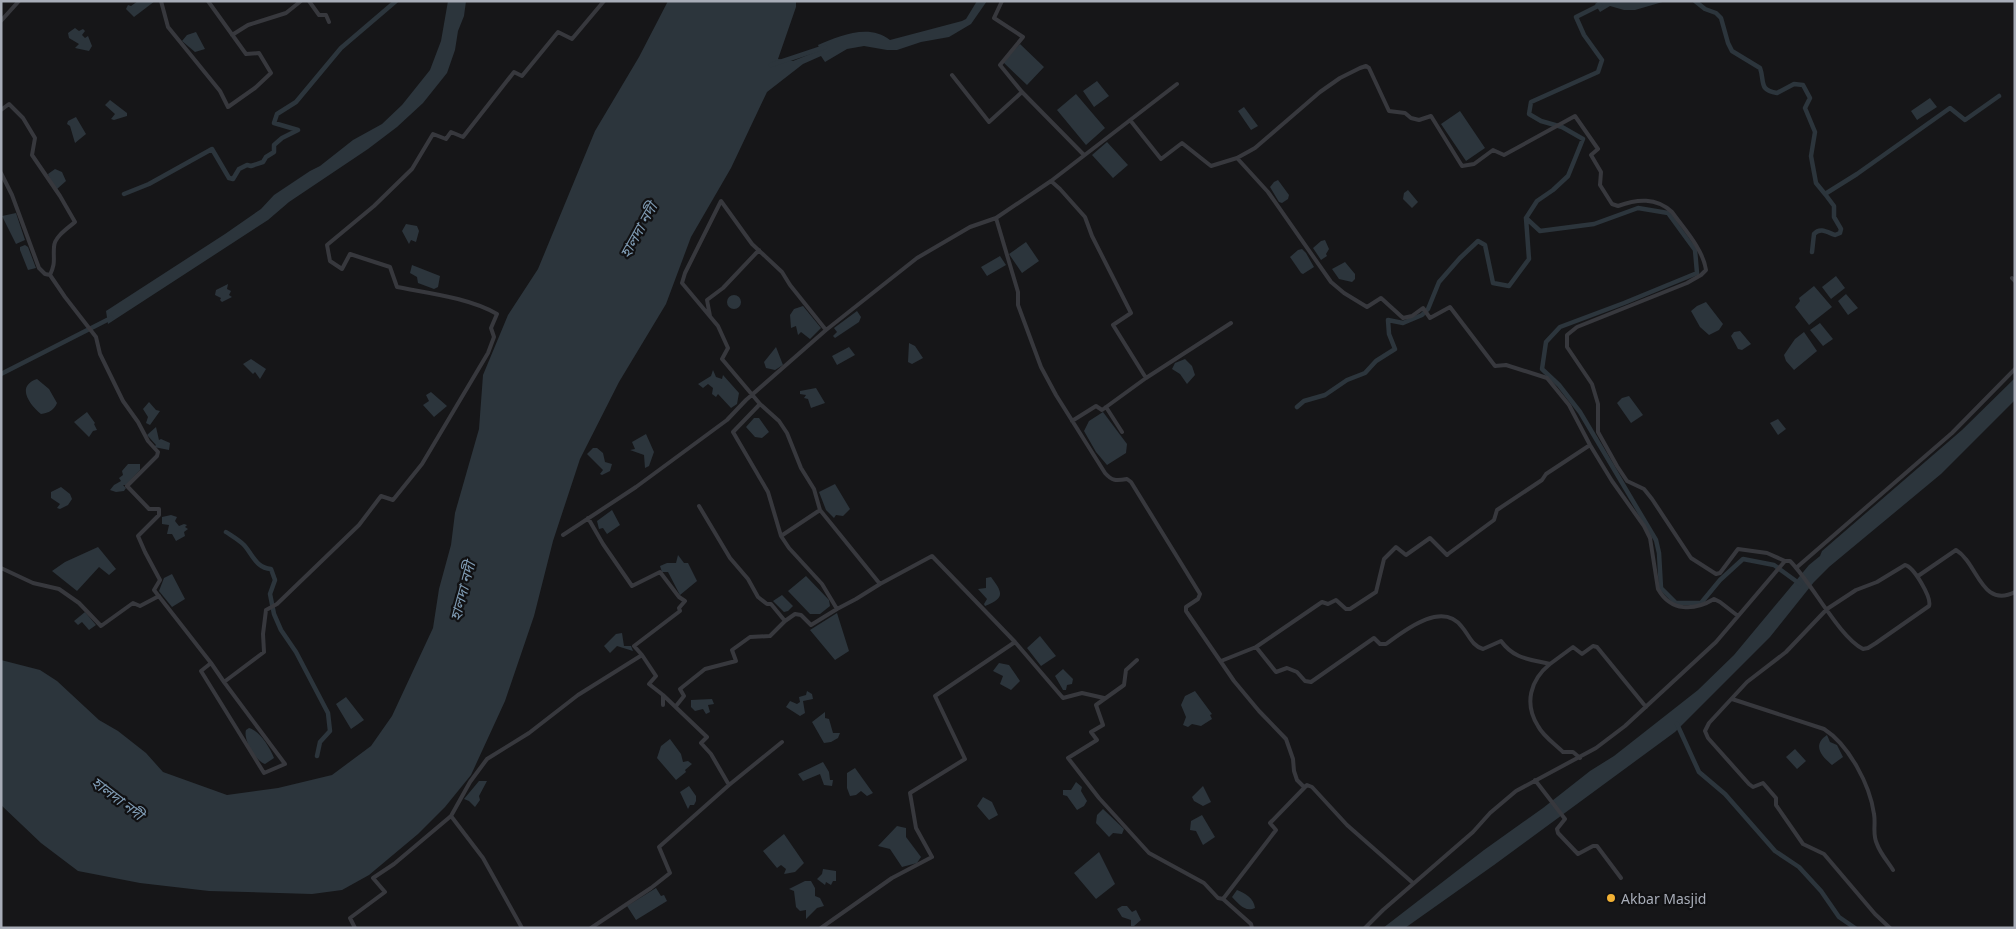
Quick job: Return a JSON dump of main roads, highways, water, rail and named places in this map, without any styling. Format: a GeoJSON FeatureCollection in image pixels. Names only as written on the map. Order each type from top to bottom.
{"type":"FeatureCollection","features":[{"type":"Feature","properties":{"kind":"water"},"geometry":{"type":"Polygon","coordinates":[[[138,1],[155,1],[134,17],[126,9],[128,5],[131,6],[138,1]]]}},
{"type":"Feature","properties":{"kind":"water"},"geometry":{"type":"Polygon","coordinates":[[[448,1],[466,1],[464,16],[447,73],[423,103],[397,127],[368,149],[289,202],[268,220],[108,324],[106,311],[261,209],[274,195],[320,166],[353,140],[382,124],[402,105],[430,70],[441,41],[448,1]]]}},
{"type":"Feature","properties":{"kind":"water","name":"হালদা নদী"},"geometry":{"type":"Polygon","coordinates":[[[668,1],[796,1],[796,7],[778,59],[793,61],[820,50],[818,45],[844,35],[873,32],[890,40],[962,21],[966,19],[977,1],[987,1],[971,24],[949,37],[921,42],[897,50],[864,46],[847,49],[825,62],[821,56],[803,64],[767,92],[731,168],[691,237],[666,304],[619,382],[580,459],[553,541],[534,616],[505,701],[471,775],[445,807],[418,834],[369,875],[342,890],[312,894],[209,891],[140,883],[78,871],[41,843],[1,805],[1,660],[40,670],[57,681],[99,720],[118,731],[146,753],[163,772],[227,795],[278,788],[332,775],[371,746],[392,716],[433,628],[439,589],[451,545],[455,513],[479,429],[483,375],[508,315],[538,269],[595,131],[639,57],[668,1]]]}},
{"type":"Feature","properties":{"kind":"water"},"geometry":{"type":"Polygon","coordinates":[[[1599,1],[1666,1],[1635,10],[1624,10],[1610,6],[1600,12],[1595,4],[1599,1]]]}},
{"type":"Feature","properties":{"kind":"water"},"geometry":{"type":"Polygon","coordinates":[[[75,28],[79,31],[83,29],[85,31],[82,35],[85,38],[88,36],[92,46],[89,51],[75,48],[79,44],[69,38],[68,33],[75,28]]]}},
{"type":"Feature","properties":{"kind":"water"},"geometry":{"type":"Polygon","coordinates":[[[196,32],[205,49],[195,52],[182,41],[187,35],[196,32]]]}},
{"type":"Feature","properties":{"kind":"water"},"geometry":{"type":"Polygon","coordinates":[[[1020,44],[1044,67],[1027,85],[1003,62],[1020,44]]]}},
{"type":"Feature","properties":{"kind":"water"},"geometry":{"type":"Polygon","coordinates":[[[1097,81],[1109,96],[1094,107],[1083,91],[1097,81]]]}},
{"type":"Feature","properties":{"kind":"water"},"geometry":{"type":"Polygon","coordinates":[[[1076,94],[1105,128],[1086,145],[1057,110],[1076,94]]]}},
{"type":"Feature","properties":{"kind":"water"},"geometry":{"type":"Polygon","coordinates":[[[1930,98],[1937,107],[1917,120],[1911,111],[1930,98]]]}},
{"type":"Feature","properties":{"kind":"water"},"geometry":{"type":"Polygon","coordinates":[[[110,100],[127,113],[127,116],[114,120],[111,119],[115,114],[105,105],[110,100]]]}},
{"type":"Feature","properties":{"kind":"water"},"geometry":{"type":"Polygon","coordinates":[[[1244,107],[1258,126],[1251,130],[1238,111],[1244,107]]]}},
{"type":"Feature","properties":{"kind":"water"},"geometry":{"type":"Polygon","coordinates":[[[1460,111],[1485,148],[1466,161],[1441,124],[1460,111]]]}},
{"type":"Feature","properties":{"kind":"water"},"geometry":{"type":"Polygon","coordinates":[[[76,117],[86,134],[75,143],[70,126],[67,124],[68,121],[76,117]]]}},
{"type":"Feature","properties":{"kind":"water"},"geometry":{"type":"Polygon","coordinates":[[[1107,142],[1128,165],[1113,178],[1092,155],[1107,142]]]}},
{"type":"Feature","properties":{"kind":"water"},"geometry":{"type":"Polygon","coordinates":[[[55,169],[62,172],[66,181],[57,189],[53,187],[48,174],[55,169]]]}},
{"type":"Feature","properties":{"kind":"water"},"geometry":{"type":"Polygon","coordinates":[[[1278,180],[1289,195],[1288,199],[1282,203],[1279,202],[1270,187],[1278,180]]]}},
{"type":"Feature","properties":{"kind":"water"},"geometry":{"type":"Polygon","coordinates":[[[1408,190],[1418,202],[1412,208],[1403,199],[1404,193],[1408,190]]]}},
{"type":"Feature","properties":{"kind":"water"},"geometry":{"type":"Polygon","coordinates":[[[16,213],[25,240],[16,244],[2,216],[16,213]]]}},
{"type":"Feature","properties":{"kind":"water"},"geometry":{"type":"Polygon","coordinates":[[[406,224],[417,226],[419,231],[416,242],[411,240],[409,244],[402,231],[406,224]]]}},
{"type":"Feature","properties":{"kind":"water"},"geometry":{"type":"Polygon","coordinates":[[[1325,240],[1329,249],[1326,254],[1327,256],[1321,260],[1313,248],[1325,240]]]}},
{"type":"Feature","properties":{"kind":"water"},"geometry":{"type":"Polygon","coordinates":[[[1026,242],[1039,261],[1022,273],[1009,254],[1026,242]]]}},
{"type":"Feature","properties":{"kind":"water"},"geometry":{"type":"Polygon","coordinates":[[[25,245],[28,247],[36,268],[28,270],[20,250],[20,247],[25,245]]]}},
{"type":"Feature","properties":{"kind":"water"},"geometry":{"type":"Polygon","coordinates":[[[1302,249],[1314,267],[1303,274],[1290,257],[1302,249]]]}},
{"type":"Feature","properties":{"kind":"water"},"geometry":{"type":"Polygon","coordinates":[[[1000,256],[1006,265],[987,276],[981,267],[1000,256]]]}},
{"type":"Feature","properties":{"kind":"water"},"geometry":{"type":"Polygon","coordinates":[[[1345,262],[1355,274],[1355,279],[1352,282],[1339,279],[1332,269],[1345,262]]]}},
{"type":"Feature","properties":{"kind":"water"},"geometry":{"type":"Polygon","coordinates":[[[412,265],[440,276],[438,287],[434,289],[418,283],[417,277],[410,273],[412,265]]]}},
{"type":"Feature","properties":{"kind":"water"},"geometry":{"type":"Polygon","coordinates":[[[1836,276],[1845,288],[1831,299],[1822,287],[1836,276]]]}},
{"type":"Feature","properties":{"kind":"water"},"geometry":{"type":"Polygon","coordinates":[[[228,284],[227,289],[231,291],[229,295],[232,297],[222,302],[221,298],[215,295],[216,290],[228,284]]]}},
{"type":"Feature","properties":{"kind":"water"},"geometry":{"type":"Polygon","coordinates":[[[1814,286],[1832,307],[1809,325],[1795,307],[1800,301],[1799,298],[1814,286]]]}},
{"type":"Feature","properties":{"kind":"water"},"geometry":{"type":"Polygon","coordinates":[[[1846,294],[1858,308],[1848,315],[1838,301],[1846,294]]]}},
{"type":"Feature","properties":{"kind":"water"},"geometry":{"type":"Polygon","coordinates":[[[731,295],[737,295],[741,302],[737,309],[731,309],[727,305],[727,299],[731,295]]]}},
{"type":"Feature","properties":{"kind":"water"},"geometry":{"type":"Polygon","coordinates":[[[1706,302],[1723,324],[1719,330],[1709,335],[1700,327],[1691,311],[1706,302]]]}},
{"type":"Feature","properties":{"kind":"water"},"geometry":{"type":"Polygon","coordinates":[[[803,306],[821,328],[810,339],[801,332],[798,335],[796,326],[791,328],[790,315],[794,309],[803,306]]]}},
{"type":"Feature","properties":{"kind":"water"},"geometry":{"type":"Polygon","coordinates":[[[857,311],[861,317],[859,322],[835,338],[833,336],[837,332],[834,328],[857,311]]]}},
{"type":"Feature","properties":{"kind":"water"},"geometry":{"type":"Polygon","coordinates":[[[1820,323],[1833,339],[1823,346],[1810,330],[1820,323]]]}},
{"type":"Feature","properties":{"kind":"water"},"geometry":{"type":"Polygon","coordinates":[[[1740,331],[1751,344],[1742,350],[1738,349],[1731,336],[1734,332],[1740,331]]]}},
{"type":"Feature","properties":{"kind":"water"},"geometry":{"type":"Polygon","coordinates":[[[1804,332],[1817,351],[1794,370],[1786,361],[1784,355],[1795,339],[1804,332]]]}},
{"type":"Feature","properties":{"kind":"water"},"geometry":{"type":"Polygon","coordinates":[[[909,343],[915,346],[923,358],[912,364],[908,362],[909,343]]]}},
{"type":"Feature","properties":{"kind":"water"},"geometry":{"type":"Polygon","coordinates":[[[776,347],[783,365],[775,370],[766,368],[764,362],[776,347]]]}},
{"type":"Feature","properties":{"kind":"water"},"geometry":{"type":"Polygon","coordinates":[[[849,347],[855,355],[837,365],[832,356],[849,347]]]}},
{"type":"Feature","properties":{"kind":"water"},"geometry":{"type":"Polygon","coordinates":[[[251,359],[266,369],[260,379],[255,372],[253,374],[243,364],[251,359]]]}},
{"type":"Feature","properties":{"kind":"water"},"geometry":{"type":"Polygon","coordinates":[[[1185,359],[1192,366],[1195,375],[1187,384],[1180,374],[1172,369],[1175,363],[1185,359]]]}},
{"type":"Feature","properties":{"kind":"water"},"geometry":{"type":"Polygon","coordinates":[[[713,370],[716,377],[722,379],[723,375],[739,393],[737,404],[731,408],[718,394],[716,397],[712,394],[713,388],[708,384],[703,388],[698,384],[711,376],[713,370]]]}},
{"type":"Feature","properties":{"kind":"water"},"geometry":{"type":"Polygon","coordinates":[[[2015,378],[2015,400],[1941,474],[1829,567],[1814,582],[1770,637],[1675,732],[1405,928],[1383,928],[1590,771],[1614,756],[1698,690],[1734,655],[1809,565],[1820,556],[1822,551],[1962,430],[2015,378]]]}},
{"type":"Feature","properties":{"kind":"water"},"geometry":{"type":"Polygon","coordinates":[[[37,379],[49,389],[57,403],[51,411],[41,414],[32,405],[26,391],[27,386],[37,379]]]}},
{"type":"Feature","properties":{"kind":"water"},"geometry":{"type":"Polygon","coordinates":[[[816,388],[825,403],[811,408],[808,399],[804,398],[806,395],[800,394],[800,391],[816,388]]]}},
{"type":"Feature","properties":{"kind":"water"},"geometry":{"type":"Polygon","coordinates":[[[431,392],[447,406],[434,417],[423,405],[429,401],[426,395],[431,392]]]}},
{"type":"Feature","properties":{"kind":"water"},"geometry":{"type":"Polygon","coordinates":[[[1629,396],[1643,415],[1631,423],[1617,403],[1622,398],[1629,396]]]}},
{"type":"Feature","properties":{"kind":"water"},"geometry":{"type":"Polygon","coordinates":[[[149,402],[156,410],[160,411],[150,425],[146,423],[148,417],[143,409],[149,402]]]}},
{"type":"Feature","properties":{"kind":"water"},"geometry":{"type":"Polygon","coordinates":[[[87,412],[95,423],[97,430],[93,431],[89,437],[74,422],[87,412]]]}},
{"type":"Feature","properties":{"kind":"water"},"geometry":{"type":"Polygon","coordinates":[[[1103,412],[1127,444],[1126,453],[1107,465],[1096,452],[1084,431],[1089,421],[1103,412]]]}},
{"type":"Feature","properties":{"kind":"water"},"geometry":{"type":"Polygon","coordinates":[[[754,418],[759,418],[769,432],[762,438],[755,437],[746,427],[754,418]]]}},
{"type":"Feature","properties":{"kind":"water"},"geometry":{"type":"Polygon","coordinates":[[[1778,419],[1786,429],[1778,435],[1770,423],[1778,419]]]}},
{"type":"Feature","properties":{"kind":"water"},"geometry":{"type":"Polygon","coordinates":[[[156,427],[159,440],[170,443],[169,450],[154,447],[156,445],[147,435],[156,427]]]}},
{"type":"Feature","properties":{"kind":"water"},"geometry":{"type":"Polygon","coordinates":[[[646,434],[654,452],[649,466],[645,468],[644,455],[630,450],[635,449],[632,442],[646,434]]]}},
{"type":"Feature","properties":{"kind":"water"},"geometry":{"type":"Polygon","coordinates":[[[593,448],[597,448],[603,453],[605,462],[612,464],[610,471],[602,475],[600,474],[603,470],[587,454],[593,448]]]}},
{"type":"Feature","properties":{"kind":"water"},"geometry":{"type":"Polygon","coordinates":[[[128,464],[140,464],[140,470],[126,485],[123,485],[126,488],[124,491],[116,492],[110,490],[121,481],[119,478],[123,475],[122,471],[128,464]]]}},
{"type":"Feature","properties":{"kind":"water"},"geometry":{"type":"Polygon","coordinates":[[[835,484],[850,509],[843,516],[836,515],[834,518],[826,510],[819,492],[835,484]]]}},
{"type":"Feature","properties":{"kind":"water"},"geometry":{"type":"Polygon","coordinates":[[[61,487],[70,494],[72,499],[68,505],[60,509],[57,508],[60,504],[51,498],[51,492],[61,487]]]}},
{"type":"Feature","properties":{"kind":"water"},"geometry":{"type":"Polygon","coordinates":[[[612,510],[620,525],[607,534],[603,528],[599,529],[597,521],[612,510]]]}},
{"type":"Feature","properties":{"kind":"water"},"geometry":{"type":"Polygon","coordinates":[[[171,515],[177,517],[175,521],[179,526],[187,525],[185,527],[188,529],[184,532],[185,536],[176,541],[172,534],[167,534],[169,525],[162,524],[162,517],[171,515]]]}},
{"type":"Feature","properties":{"kind":"water"},"geometry":{"type":"Polygon","coordinates":[[[98,547],[116,569],[109,575],[99,567],[77,591],[52,571],[65,562],[98,547]]]}},
{"type":"Feature","properties":{"kind":"water"},"geometry":{"type":"Polygon","coordinates":[[[678,555],[684,563],[688,563],[697,581],[680,595],[668,572],[662,572],[660,566],[667,563],[676,563],[678,555]]]}},
{"type":"Feature","properties":{"kind":"water"},"geometry":{"type":"Polygon","coordinates":[[[172,574],[185,599],[172,607],[159,591],[164,578],[172,574]]]}},
{"type":"Feature","properties":{"kind":"water"},"geometry":{"type":"Polygon","coordinates":[[[806,576],[829,600],[830,606],[820,614],[810,614],[788,591],[806,576]]]}},
{"type":"Feature","properties":{"kind":"water"},"geometry":{"type":"Polygon","coordinates":[[[991,577],[998,587],[1000,594],[999,598],[985,606],[984,604],[987,599],[978,589],[986,588],[986,578],[991,577]]]}},
{"type":"Feature","properties":{"kind":"water"},"geometry":{"type":"Polygon","coordinates":[[[782,595],[793,606],[784,612],[773,601],[782,595]]]}},
{"type":"Feature","properties":{"kind":"water"},"geometry":{"type":"Polygon","coordinates":[[[85,612],[96,625],[89,630],[82,622],[78,625],[74,621],[85,612]]]}},
{"type":"Feature","properties":{"kind":"water"},"geometry":{"type":"Polygon","coordinates":[[[837,613],[849,651],[835,660],[810,630],[837,613]]]}},
{"type":"Feature","properties":{"kind":"water"},"geometry":{"type":"Polygon","coordinates":[[[622,633],[624,646],[631,646],[633,651],[617,646],[610,653],[604,646],[616,634],[622,633]]]}},
{"type":"Feature","properties":{"kind":"water"},"geometry":{"type":"Polygon","coordinates":[[[1040,636],[1056,656],[1041,666],[1027,648],[1040,636]]]}},
{"type":"Feature","properties":{"kind":"water"},"geometry":{"type":"Polygon","coordinates":[[[999,663],[1009,665],[1020,681],[1011,690],[1000,684],[1003,676],[993,671],[999,663]]]}},
{"type":"Feature","properties":{"kind":"water"},"geometry":{"type":"Polygon","coordinates":[[[1063,669],[1073,679],[1072,684],[1067,685],[1066,690],[1063,690],[1055,676],[1063,669]]]}},
{"type":"Feature","properties":{"kind":"water"},"geometry":{"type":"Polygon","coordinates":[[[807,691],[812,694],[813,699],[803,701],[805,713],[800,716],[786,707],[790,701],[797,704],[800,702],[799,697],[806,695],[807,691]]]}},
{"type":"Feature","properties":{"kind":"water"},"geometry":{"type":"Polygon","coordinates":[[[1195,691],[1212,714],[1210,715],[1212,719],[1201,726],[1192,724],[1188,727],[1183,725],[1186,717],[1181,705],[1185,696],[1195,691]]]}},
{"type":"Feature","properties":{"kind":"water"},"geometry":{"type":"Polygon","coordinates":[[[346,697],[364,720],[351,729],[336,704],[346,697]]]}},
{"type":"Feature","properties":{"kind":"water"},"geometry":{"type":"Polygon","coordinates":[[[712,699],[714,704],[708,705],[710,712],[706,714],[703,709],[695,711],[691,707],[691,700],[712,699]]]}},
{"type":"Feature","properties":{"kind":"water"},"geometry":{"type":"Polygon","coordinates":[[[825,712],[825,718],[829,719],[833,733],[840,733],[838,738],[824,743],[812,722],[825,712]]]}},
{"type":"Feature","properties":{"kind":"water"},"geometry":{"type":"Polygon","coordinates":[[[249,728],[261,736],[274,758],[265,764],[257,759],[248,744],[246,730],[249,728]]]}},
{"type":"Feature","properties":{"kind":"water"},"geometry":{"type":"Polygon","coordinates":[[[1827,735],[1830,742],[1837,745],[1843,757],[1832,765],[1824,758],[1819,747],[1822,739],[1827,735]]]}},
{"type":"Feature","properties":{"kind":"water"},"geometry":{"type":"Polygon","coordinates":[[[670,739],[681,754],[683,762],[688,761],[692,764],[676,780],[657,758],[661,746],[670,739]]]}},
{"type":"Feature","properties":{"kind":"water"},"geometry":{"type":"Polygon","coordinates":[[[1795,749],[1806,761],[1797,769],[1786,757],[1795,749]]]}},
{"type":"Feature","properties":{"kind":"water"},"geometry":{"type":"Polygon","coordinates":[[[823,762],[829,772],[830,780],[833,780],[832,786],[824,785],[820,774],[803,781],[798,774],[823,762]]]}},
{"type":"Feature","properties":{"kind":"water"},"geometry":{"type":"Polygon","coordinates":[[[855,768],[873,793],[867,796],[861,791],[856,795],[850,796],[847,788],[847,773],[855,768]]]}},
{"type":"Feature","properties":{"kind":"water"},"geometry":{"type":"Polygon","coordinates":[[[479,781],[487,781],[479,796],[480,800],[475,807],[464,799],[479,781]]]}},
{"type":"Feature","properties":{"kind":"water"},"geometry":{"type":"Polygon","coordinates":[[[1076,782],[1082,787],[1081,791],[1087,801],[1084,806],[1077,810],[1067,796],[1063,795],[1063,790],[1071,790],[1076,782]]]}},
{"type":"Feature","properties":{"kind":"water"},"geometry":{"type":"Polygon","coordinates":[[[689,786],[696,796],[696,801],[688,809],[680,792],[689,786]]]}},
{"type":"Feature","properties":{"kind":"water"},"geometry":{"type":"Polygon","coordinates":[[[1203,786],[1211,802],[1203,806],[1194,801],[1192,797],[1203,786]]]}},
{"type":"Feature","properties":{"kind":"water"},"geometry":{"type":"Polygon","coordinates":[[[983,797],[992,802],[998,815],[989,820],[977,806],[983,797]]]}},
{"type":"Feature","properties":{"kind":"water"},"geometry":{"type":"Polygon","coordinates":[[[1103,809],[1124,829],[1122,834],[1113,833],[1109,837],[1096,823],[1097,815],[1103,809]]]}},
{"type":"Feature","properties":{"kind":"water"},"geometry":{"type":"Polygon","coordinates":[[[1202,815],[1215,837],[1203,845],[1196,831],[1190,830],[1191,821],[1202,815]]]}},
{"type":"Feature","properties":{"kind":"water"},"geometry":{"type":"Polygon","coordinates":[[[897,826],[906,828],[906,837],[921,857],[917,863],[902,867],[890,849],[878,846],[897,826]]]}},
{"type":"Feature","properties":{"kind":"water"},"geometry":{"type":"Polygon","coordinates":[[[784,834],[804,863],[795,872],[784,874],[786,869],[781,865],[777,868],[763,851],[784,834]]]}},
{"type":"Feature","properties":{"kind":"water"},"geometry":{"type":"Polygon","coordinates":[[[1099,852],[1115,884],[1096,899],[1074,873],[1099,852]]]}},
{"type":"Feature","properties":{"kind":"water"},"geometry":{"type":"Polygon","coordinates":[[[823,869],[836,871],[836,881],[833,881],[831,885],[826,882],[825,885],[817,879],[822,874],[823,869]]]}},
{"type":"Feature","properties":{"kind":"water"},"geometry":{"type":"Polygon","coordinates":[[[805,881],[811,881],[815,888],[815,896],[820,898],[824,906],[817,908],[806,919],[806,910],[800,911],[796,907],[794,891],[789,889],[805,881]]]}},
{"type":"Feature","properties":{"kind":"water"},"geometry":{"type":"Polygon","coordinates":[[[656,888],[661,896],[664,895],[667,901],[636,920],[627,906],[656,888]]]}},
{"type":"Feature","properties":{"kind":"water"},"geometry":{"type":"Polygon","coordinates":[[[1237,890],[1246,894],[1251,899],[1255,908],[1248,909],[1242,907],[1232,897],[1237,890]]]}},
{"type":"Feature","properties":{"kind":"water"},"geometry":{"type":"Polygon","coordinates":[[[1127,906],[1132,912],[1136,910],[1141,920],[1134,926],[1131,926],[1131,920],[1122,917],[1117,909],[1127,906]]]}},
{"type":"Feature","properties":{"kind":"waterway"},"geometry":{"type":"LineString","coordinates":[[124,194],[149,184],[212,149],[229,178],[233,179],[239,169],[247,165],[251,166],[263,162],[266,157],[274,152],[274,145],[282,138],[298,130],[274,123],[277,114],[296,102],[341,48],[396,1]]}},
{"type":"Feature","properties":{"kind":"waterway"},"geometry":{"type":"LineString","coordinates":[[1695,1],[1721,18],[1732,51],[1760,68],[1763,84],[1767,90],[1777,93],[1794,84],[1803,85],[1810,98],[1805,108],[1815,132],[1811,156],[1816,183],[1825,194],[1857,174],[1950,108],[1965,120],[1999,96]]}},
{"type":"Feature","properties":{"kind":"waterway"},"geometry":{"type":"LineString","coordinates":[[1297,407],[1304,401],[1325,395],[1347,380],[1365,373],[1376,361],[1395,349],[1389,334],[1388,320],[1403,323],[1422,315],[1428,309],[1439,282],[1478,241],[1485,245],[1493,283],[1509,286],[1529,259],[1526,218],[1537,201],[1568,176],[1583,139],[1562,127],[1541,121],[1529,114],[1531,102],[1598,72],[1602,60],[1584,35],[1576,17],[1600,5]]}},
{"type":"Feature","properties":{"kind":"waterway"},"geometry":{"type":"LineString","coordinates":[[771,65],[825,47]]}},
{"type":"Feature","properties":{"kind":"waterway"},"geometry":{"type":"LineString","coordinates":[[1812,252],[1814,234],[1816,232],[1824,231],[1835,235],[1840,233],[1841,229],[1834,217],[1834,206],[1825,194]]}},
{"type":"Feature","properties":{"kind":"waterway"},"geometry":{"type":"LineString","coordinates":[[1526,218],[1540,231],[1594,224],[1638,208],[1668,213],[1695,250],[1697,273],[1560,327],[1546,342],[1542,369],[1559,385],[1580,412],[1656,540],[1659,553],[1661,588],[1676,603],[1701,603],[1720,580],[1743,559],[1774,565],[1800,584]]}},
{"type":"Feature","properties":{"kind":"waterway"},"geometry":{"type":"LineString","coordinates":[[1,374],[111,318]]}},
{"type":"Feature","properties":{"kind":"waterway"},"geometry":{"type":"LineString","coordinates":[[226,532],[244,545],[258,564],[271,569],[275,580],[270,594],[274,614],[281,630],[296,652],[328,713],[330,731],[320,742],[317,756]]}},
{"type":"Feature","properties":{"kind":"waterway"},"geometry":{"type":"LineString","coordinates":[[1677,724],[1699,772],[1725,794],[1775,851],[1799,867],[1821,891],[1839,917],[1855,928]]}},
{"type":"Feature","properties":{"kind":"place","name":"Akbar Masjid"},"geometry":{"type":"Point","coordinates":[1611,898]}}]}
